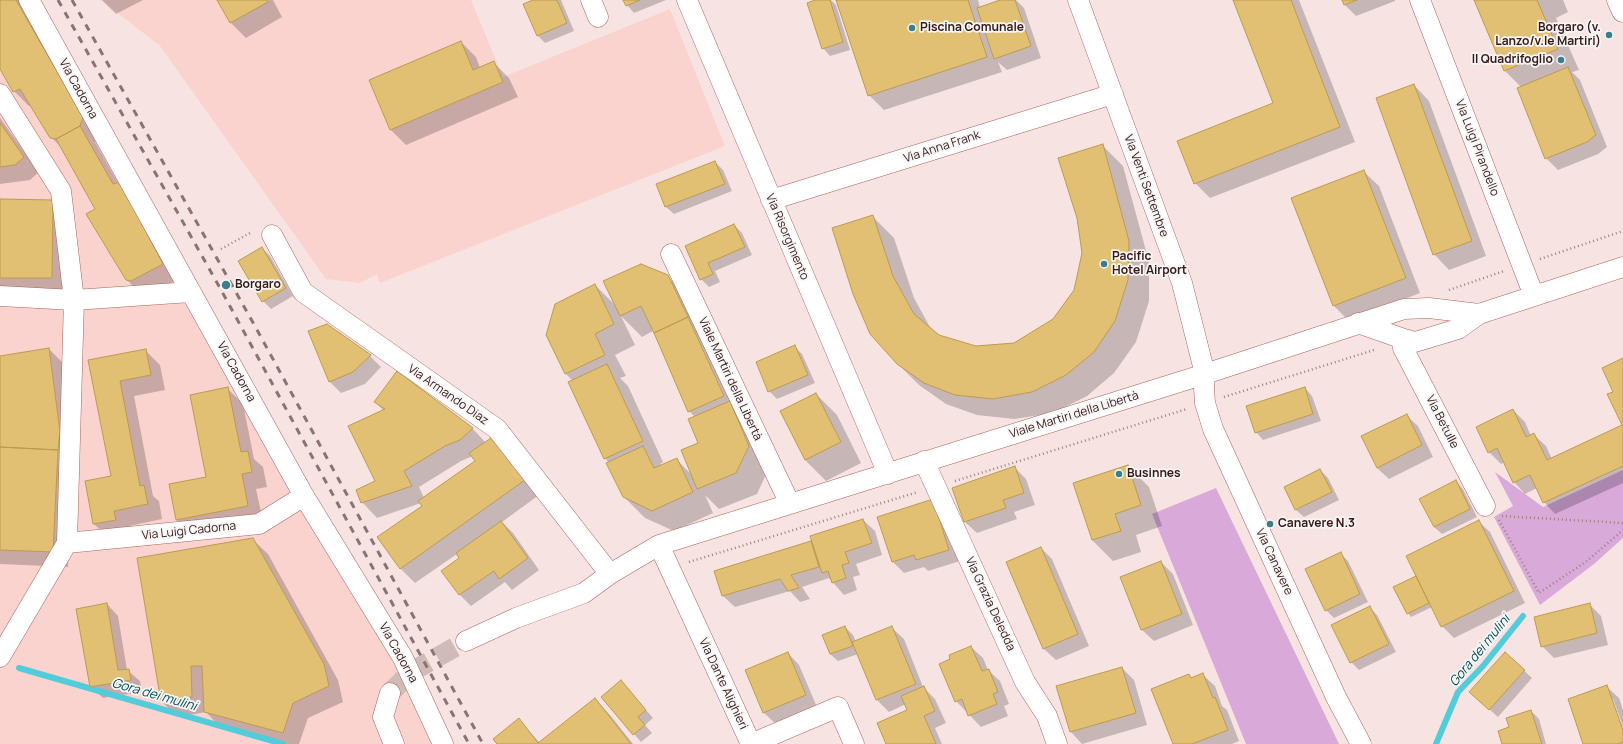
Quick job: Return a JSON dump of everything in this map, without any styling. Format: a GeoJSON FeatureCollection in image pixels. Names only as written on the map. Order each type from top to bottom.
{"type":"FeatureCollection","features":[{"type":"Feature","properties":{"kind":"street","name":"Via Cadorna"},"geometry":{"type":"LineString","coordinates":[[29,0],[304,496],[403,658],[443,744]]}},
{"type":"Feature","properties":{"kind":"street","name":"Via Risorgimento"},"geometry":{"type":"LineString","coordinates":[[687,0],[888,474]]}},
{"type":"Feature","properties":{"kind":"street","name":"Via Venti Settembre"},"geometry":{"type":"LineString","coordinates":[[1078,0],[1182,283],[1205,374]]}},
{"type":"Feature","properties":{"kind":"street","name":"Via Luigi Pirandello"},"geometry":{"type":"LineString","coordinates":[[1420,0],[1534,296]]}},
{"type":"Feature","properties":{"kind":"street"},"geometry":{"type":"LineString","coordinates":[[1618,0],[1623,11]]}},
{"type":"Feature","properties":{"kind":"street"},"geometry":{"type":"LineString","coordinates":[[0,94],[61,191],[74,300],[67,543],[0,658]]}},
{"type":"Feature","properties":{"kind":"street","name":"Via Anna Frank"},"geometry":{"type":"LineString","coordinates":[[771,200],[1113,94]]}},
{"type":"Feature","properties":{"kind":"street","name":"Via Armando Diaz"},"geometry":{"type":"LineString","coordinates":[[272,235],[303,292],[497,429],[610,574]]}},
{"type":"Feature","properties":{"kind":"street","name":"Viale Martiri della Libertà"},"geometry":{"type":"LineString","coordinates":[[671,254],[790,504]]}},
{"type":"Feature","properties":{"kind":"street","name":"Viale Martiri della Libertà"},"geometry":{"type":"LineString","coordinates":[[1358,323],[1415,342],[1458,329],[1479,314],[1623,267]]}},
{"type":"Feature","properties":{"kind":"street"},"geometry":{"type":"LineString","coordinates":[[0,296],[74,300],[191,292]]}},
{"type":"Feature","properties":{"kind":"street","name":"Viale Martiri della Libertà"},"geometry":{"type":"LineString","coordinates":[[466,641],[516,618],[584,593],[610,574],[659,545],[1205,374],[1404,309],[1429,308],[1479,314]]}},
{"type":"Feature","properties":{"kind":"street","name":"Via Betulle"},"geometry":{"type":"LineString","coordinates":[[1400,338],[1403,348],[1485,506]]}},
{"type":"Feature","properties":{"kind":"street","name":"Via Canavere"},"geometry":{"type":"LineString","coordinates":[[1205,374],[1205,403],[1213,429],[1336,697],[1361,744]]}},
{"type":"Feature","properties":{"kind":"street","name":"Via Grazia Deledda"},"geometry":{"type":"LineString","coordinates":[[924,461],[1026,682],[1047,716],[1057,744]]}},
{"type":"Feature","properties":{"kind":"street","name":"Via Luigi Cadorna"},"geometry":{"type":"LineString","coordinates":[[67,543],[259,524],[304,496]]}},
{"type":"Feature","properties":{"kind":"street","name":"Via Dante Alighieri"},"geometry":{"type":"LineString","coordinates":[[659,545],[751,744],[838,707],[854,744]]}},
{"type":"Feature","properties":{"kind":"street"},"geometry":{"type":"LineString","coordinates":[[390,693],[384,717],[394,744]]}},
{"type":"Feature","properties":{"kind":"path"},"geometry":{"type":"LineString","coordinates":[[221,249],[250,233]]}},
{"type":"Feature","properties":{"kind":"path"},"geometry":{"type":"LineString","coordinates":[[1623,523],[1498,516],[1538,593],[1587,561],[1623,530]]}},
{"type":"Feature","properties":{"kind":"shaded area"},"geometry":{"type":"Polygon","coordinates":[[[0,0],[34,0],[452,744],[0,744],[0,0]]]}},
{"type":"Feature","properties":{"kind":"shaded area"},"geometry":{"type":"Polygon","coordinates":[[[101,0],[471,0],[503,77],[670,9],[725,146],[380,283],[377,274],[360,283],[326,279],[160,46],[101,0]]]}},
{"type":"Feature","properties":{"kind":"shaded area"},"geometry":{"type":"Polygon","coordinates":[[[1623,470],[1623,538],[1594,564],[1540,605],[1494,517],[1513,506],[1495,472],[1543,507],[1623,470]]]}},
{"type":"Feature","properties":{"kind":"shaded area"},"geometry":{"type":"Polygon","coordinates":[[[1216,488],[1339,744],[1246,744],[1152,514],[1216,488]]]}},
{"type":"Feature","properties":{"kind":"building"},"geometry":{"type":"Polygon","coordinates":[[[0,0],[16,0],[83,117],[80,126],[56,139],[50,138],[20,89],[13,92],[0,69],[0,0]]]}},
{"type":"Feature","properties":{"kind":"building"},"geometry":{"type":"Polygon","coordinates":[[[217,0],[267,0],[268,2],[230,23],[217,0]]]}},
{"type":"Feature","properties":{"kind":"building"},"geometry":{"type":"Polygon","coordinates":[[[533,0],[557,0],[567,23],[537,36],[523,4],[533,0]]]}},
{"type":"Feature","properties":{"kind":"building"},"geometry":{"type":"Polygon","coordinates":[[[623,0],[640,0],[626,6],[623,0]]]}},
{"type":"Feature","properties":{"kind":"building"},"geometry":{"type":"Polygon","coordinates":[[[815,0],[830,0],[843,42],[822,49],[807,3],[815,0]]]}},
{"type":"Feature","properties":{"kind":"building","name":"Piscina Comunale"},"geometry":{"type":"Polygon","coordinates":[[[836,0],[968,0],[987,57],[868,96],[836,0]]]}},
{"type":"Feature","properties":{"kind":"building"},"geometry":{"type":"Polygon","coordinates":[[[1000,0],[1015,0],[1031,46],[994,59],[977,8],[1000,0]]]}},
{"type":"Feature","properties":{"kind":"building"},"geometry":{"type":"Polygon","coordinates":[[[1233,0],[1291,0],[1340,127],[1194,184],[1177,141],[1273,103],[1233,0]]]}},
{"type":"Feature","properties":{"kind":"building"},"geometry":{"type":"Polygon","coordinates":[[[1342,0],[1357,0],[1344,5],[1342,0]]]}},
{"type":"Feature","properties":{"kind":"building"},"geometry":{"type":"Polygon","coordinates":[[[1474,0],[1537,0],[1558,49],[1504,71],[1474,0]]]}},
{"type":"Feature","properties":{"kind":"building"},"geometry":{"type":"Polygon","coordinates":[[[461,41],[473,70],[494,61],[503,82],[390,130],[369,80],[461,41]]]}},
{"type":"Feature","properties":{"kind":"building"},"geometry":{"type":"Polygon","coordinates":[[[1568,67],[1596,135],[1587,142],[1545,159],[1517,88],[1568,67]]]}},
{"type":"Feature","properties":{"kind":"building"},"geometry":{"type":"Polygon","coordinates":[[[1414,84],[1472,241],[1433,255],[1376,98],[1414,84]]]}},
{"type":"Feature","properties":{"kind":"building"},"geometry":{"type":"Polygon","coordinates":[[[0,123],[24,157],[15,165],[0,167],[0,123]]]}},
{"type":"Feature","properties":{"kind":"building"},"geometry":{"type":"Polygon","coordinates":[[[80,126],[113,184],[120,182],[163,264],[131,281],[126,280],[86,214],[95,209],[56,139],[80,126]]]}},
{"type":"Feature","properties":{"kind":"building","name":"Pacific Hotel Airport"},"geometry":{"type":"Polygon","coordinates":[[[1103,144],[1129,241],[1128,280],[1115,321],[1094,352],[1066,375],[1032,392],[993,399],[955,395],[924,383],[897,364],[870,334],[853,294],[832,228],[873,215],[893,276],[914,314],[939,335],[976,346],[1014,343],[1053,319],[1074,290],[1082,253],[1077,218],[1058,158],[1103,144]]]}},
{"type":"Feature","properties":{"kind":"building"},"geometry":{"type":"Polygon","coordinates":[[[715,161],[725,184],[665,207],[656,184],[715,161]]]}},
{"type":"Feature","properties":{"kind":"building"},"geometry":{"type":"Polygon","coordinates":[[[1364,170],[1406,278],[1333,306],[1291,198],[1364,170]]]}},
{"type":"Feature","properties":{"kind":"building"},"geometry":{"type":"Polygon","coordinates":[[[0,199],[53,200],[52,278],[0,278],[0,199]]]}},
{"type":"Feature","properties":{"kind":"building"},"geometry":{"type":"Polygon","coordinates":[[[734,224],[745,247],[708,263],[713,274],[700,280],[685,246],[734,224]]]}},
{"type":"Feature","properties":{"kind":"building"},"geometry":{"type":"Polygon","coordinates":[[[262,247],[286,288],[262,302],[238,261],[262,247]]]}},
{"type":"Feature","properties":{"kind":"building"},"geometry":{"type":"Polygon","coordinates":[[[641,264],[668,275],[688,317],[654,333],[641,306],[620,316],[603,281],[641,264]]]}},
{"type":"Feature","properties":{"kind":"building"},"geometry":{"type":"Polygon","coordinates":[[[595,284],[614,324],[595,334],[605,355],[565,374],[546,335],[555,304],[595,284]]]}},
{"type":"Feature","properties":{"kind":"building"},"geometry":{"type":"Polygon","coordinates":[[[688,317],[724,396],[688,412],[654,333],[688,317]]]}},
{"type":"Feature","properties":{"kind":"building"},"geometry":{"type":"Polygon","coordinates":[[[327,324],[371,355],[353,372],[329,382],[308,331],[327,324]]]}},
{"type":"Feature","properties":{"kind":"building"},"geometry":{"type":"Polygon","coordinates":[[[795,345],[808,375],[768,392],[756,362],[795,345]]]}},
{"type":"Feature","properties":{"kind":"building"},"geometry":{"type":"Polygon","coordinates":[[[49,348],[60,431],[58,450],[0,447],[0,356],[49,348]]]}},
{"type":"Feature","properties":{"kind":"building"},"geometry":{"type":"Polygon","coordinates":[[[146,349],[151,375],[120,381],[140,486],[144,485],[148,504],[114,511],[116,520],[93,524],[85,481],[111,476],[88,360],[146,349]]]}},
{"type":"Feature","properties":{"kind":"building"},"geometry":{"type":"Polygon","coordinates":[[[1623,358],[1623,466],[1543,503],[1530,475],[1513,483],[1497,448],[1488,453],[1476,427],[1513,409],[1526,437],[1534,433],[1547,460],[1622,425],[1607,394],[1613,392],[1602,368],[1623,358]]]}},
{"type":"Feature","properties":{"kind":"building"},"geometry":{"type":"Polygon","coordinates":[[[607,364],[643,441],[604,459],[568,382],[607,364]]]}},
{"type":"Feature","properties":{"kind":"building"},"geometry":{"type":"Polygon","coordinates":[[[397,371],[473,428],[460,440],[445,446],[404,471],[412,486],[361,503],[356,490],[375,481],[348,426],[385,409],[374,402],[397,371]]]}},
{"type":"Feature","properties":{"kind":"building"},"geometry":{"type":"Polygon","coordinates":[[[228,387],[241,452],[248,451],[252,472],[242,474],[248,506],[176,520],[169,484],[206,477],[190,395],[228,387]]]}},
{"type":"Feature","properties":{"kind":"building"},"geometry":{"type":"Polygon","coordinates":[[[1305,387],[1313,414],[1255,433],[1246,406],[1305,387]]]}},
{"type":"Feature","properties":{"kind":"building"},"geometry":{"type":"Polygon","coordinates":[[[816,393],[841,442],[805,460],[780,411],[816,393]]]}},
{"type":"Feature","properties":{"kind":"building"},"geometry":{"type":"Polygon","coordinates":[[[730,401],[749,446],[736,473],[697,489],[681,450],[698,443],[688,419],[730,401]]]}},
{"type":"Feature","properties":{"kind":"building"},"geometry":{"type":"Polygon","coordinates":[[[1407,414],[1422,445],[1377,468],[1361,436],[1407,414]]]}},
{"type":"Feature","properties":{"kind":"building"},"geometry":{"type":"Polygon","coordinates":[[[494,436],[525,480],[400,569],[377,537],[422,506],[418,501],[475,461],[469,453],[494,436]]]}},
{"type":"Feature","properties":{"kind":"building"},"geometry":{"type":"Polygon","coordinates":[[[643,446],[654,468],[677,458],[693,492],[652,511],[623,497],[606,463],[643,446]]]}},
{"type":"Feature","properties":{"kind":"building"},"geometry":{"type":"Polygon","coordinates":[[[0,447],[58,450],[53,552],[0,550],[0,447]]]}},
{"type":"Feature","properties":{"kind":"building"},"geometry":{"type":"Polygon","coordinates":[[[1128,465],[1141,505],[1115,514],[1121,531],[1092,540],[1073,483],[1128,465]]]}},
{"type":"Feature","properties":{"kind":"building"},"geometry":{"type":"Polygon","coordinates":[[[1015,466],[1024,493],[1003,500],[1006,508],[964,522],[952,488],[1015,466]]]}},
{"type":"Feature","properties":{"kind":"building"},"geometry":{"type":"Polygon","coordinates":[[[1320,469],[1332,492],[1295,510],[1284,487],[1320,469]]]}},
{"type":"Feature","properties":{"kind":"building"},"geometry":{"type":"Polygon","coordinates":[[[1456,480],[1470,509],[1434,527],[1419,499],[1456,480]]]}},
{"type":"Feature","properties":{"kind":"building"},"geometry":{"type":"Polygon","coordinates":[[[933,499],[949,550],[916,560],[914,555],[892,562],[877,517],[933,499]]]}},
{"type":"Feature","properties":{"kind":"building"},"geometry":{"type":"Polygon","coordinates":[[[863,519],[872,543],[845,552],[849,563],[842,565],[846,578],[832,583],[828,571],[822,573],[810,536],[863,519]]]}},
{"type":"Feature","properties":{"kind":"building"},"geometry":{"type":"Polygon","coordinates":[[[1479,520],[1514,591],[1441,627],[1406,556],[1479,520]]]}},
{"type":"Feature","properties":{"kind":"building"},"geometry":{"type":"Polygon","coordinates":[[[501,521],[528,558],[499,579],[494,571],[459,595],[441,571],[459,558],[456,553],[501,521]]]}},
{"type":"Feature","properties":{"kind":"building"},"geometry":{"type":"Polygon","coordinates":[[[253,538],[324,664],[329,686],[293,703],[283,733],[204,712],[202,666],[191,666],[192,697],[161,702],[137,558],[253,538]]]}},
{"type":"Feature","properties":{"kind":"building"},"geometry":{"type":"Polygon","coordinates":[[[811,541],[819,567],[791,575],[799,588],[788,591],[780,579],[722,596],[714,571],[811,541]]]}},
{"type":"Feature","properties":{"kind":"building"},"geometry":{"type":"Polygon","coordinates":[[[1041,547],[1078,634],[1043,649],[1006,562],[1041,547]]]}},
{"type":"Feature","properties":{"kind":"building"},"geometry":{"type":"Polygon","coordinates":[[[1341,552],[1360,594],[1325,611],[1305,569],[1341,552]]]}},
{"type":"Feature","properties":{"kind":"building"},"geometry":{"type":"Polygon","coordinates":[[[1161,561],[1182,614],[1141,630],[1120,577],[1161,561]]]}},
{"type":"Feature","properties":{"kind":"building"},"geometry":{"type":"Polygon","coordinates":[[[1416,576],[1429,603],[1407,614],[1393,587],[1416,576]]]}},
{"type":"Feature","properties":{"kind":"building"},"geometry":{"type":"Polygon","coordinates":[[[107,603],[118,670],[129,669],[131,680],[90,687],[76,609],[107,603]]]}},
{"type":"Feature","properties":{"kind":"building"},"geometry":{"type":"Polygon","coordinates":[[[1590,603],[1597,633],[1541,647],[1534,617],[1590,603]]]}},
{"type":"Feature","properties":{"kind":"building"},"geometry":{"type":"Polygon","coordinates":[[[1370,606],[1389,644],[1350,663],[1331,625],[1370,606]]]}},
{"type":"Feature","properties":{"kind":"building"},"geometry":{"type":"Polygon","coordinates":[[[845,626],[853,646],[830,654],[822,635],[845,626]]]}},
{"type":"Feature","properties":{"kind":"building"},"geometry":{"type":"Polygon","coordinates":[[[892,626],[916,684],[876,700],[852,642],[892,626]]]}},
{"type":"Feature","properties":{"kind":"building"},"geometry":{"type":"Polygon","coordinates":[[[971,646],[982,671],[989,669],[998,692],[993,694],[997,704],[968,716],[962,699],[955,702],[939,664],[950,659],[949,655],[971,646]]]}},
{"type":"Feature","properties":{"kind":"building"},"geometry":{"type":"Polygon","coordinates":[[[788,652],[806,695],[763,713],[745,670],[788,652]]]}},
{"type":"Feature","properties":{"kind":"building"},"geometry":{"type":"Polygon","coordinates":[[[1505,652],[1525,670],[1489,710],[1469,692],[1505,652]]]}},
{"type":"Feature","properties":{"kind":"building"},"geometry":{"type":"Polygon","coordinates":[[[1122,667],[1136,713],[1070,732],[1056,686],[1122,667]]]}},
{"type":"Feature","properties":{"kind":"building"},"geometry":{"type":"Polygon","coordinates":[[[1203,673],[1213,698],[1215,697],[1228,730],[1192,744],[1173,744],[1151,689],[1189,674],[1191,678],[1203,673]]]}},
{"type":"Feature","properties":{"kind":"building"},"geometry":{"type":"Polygon","coordinates":[[[621,680],[646,710],[638,717],[645,725],[633,735],[601,697],[621,680]]]}},
{"type":"Feature","properties":{"kind":"building"},"geometry":{"type":"Polygon","coordinates":[[[1607,685],[1623,730],[1623,742],[1618,744],[1583,744],[1568,699],[1607,685]]]}},
{"type":"Feature","properties":{"kind":"building"},"geometry":{"type":"Polygon","coordinates":[[[924,686],[935,711],[924,716],[936,744],[886,744],[877,723],[907,710],[901,696],[924,686]]]}},
{"type":"Feature","properties":{"kind":"building"},"geometry":{"type":"Polygon","coordinates":[[[595,698],[631,744],[497,744],[493,739],[519,718],[538,743],[595,698]]]}},
{"type":"Feature","properties":{"kind":"building"},"geometry":{"type":"Polygon","coordinates":[[[1531,710],[1542,744],[1502,744],[1498,731],[1509,727],[1506,718],[1531,710]]]}},
{"type":"Feature","properties":{"kind":"waterway","name":"Gora dei mulini"},"geometry":{"type":"LineString","coordinates":[[1436,744],[1458,692],[1483,666],[1523,616]]}},
{"type":"Feature","properties":{"kind":"waterway","name":"Gora dei mulini"},"geometry":{"type":"LineString","coordinates":[[19,668],[283,744]]}},
{"type":"Feature","properties":{"kind":"tunnel"},"geometry":{"type":"LineString","coordinates":[[390,693],[411,672],[466,641]]}},
{"type":"Feature","properties":{"kind":"railway"},"geometry":{"type":"LineString","coordinates":[[58,0],[220,288],[469,744]]}},
{"type":"Feature","properties":{"kind":"railway"},"geometry":{"type":"LineString","coordinates":[[72,0],[256,328],[483,744]]}},
{"type":"Feature","properties":{"kind":"place","name":"Piscina Comunale"},"geometry":{"type":"Point","coordinates":[912,28]}},
{"type":"Feature","properties":{"kind":"place","name":"Borgaro (v. Lanzo/v.le Martiri)"},"geometry":{"type":"Point","coordinates":[1609,35]}},
{"type":"Feature","properties":{"kind":"place","name":"Il Quadrifoglio"},"geometry":{"type":"Point","coordinates":[1561,60]}},
{"type":"Feature","properties":{"kind":"place","name":"Pacific Hotel Airport"},"geometry":{"type":"Point","coordinates":[1104,264]}},
{"type":"Feature","properties":{"kind":"place","name":"Borgaro"},"geometry":{"type":"Point","coordinates":[226,285]}},
{"type":"Feature","properties":{"kind":"place","name":"Businnes"},"geometry":{"type":"Point","coordinates":[1119,474]}},
{"type":"Feature","properties":{"kind":"place","name":"Canavere N.3"},"geometry":{"type":"Point","coordinates":[1270,524]}}]}
